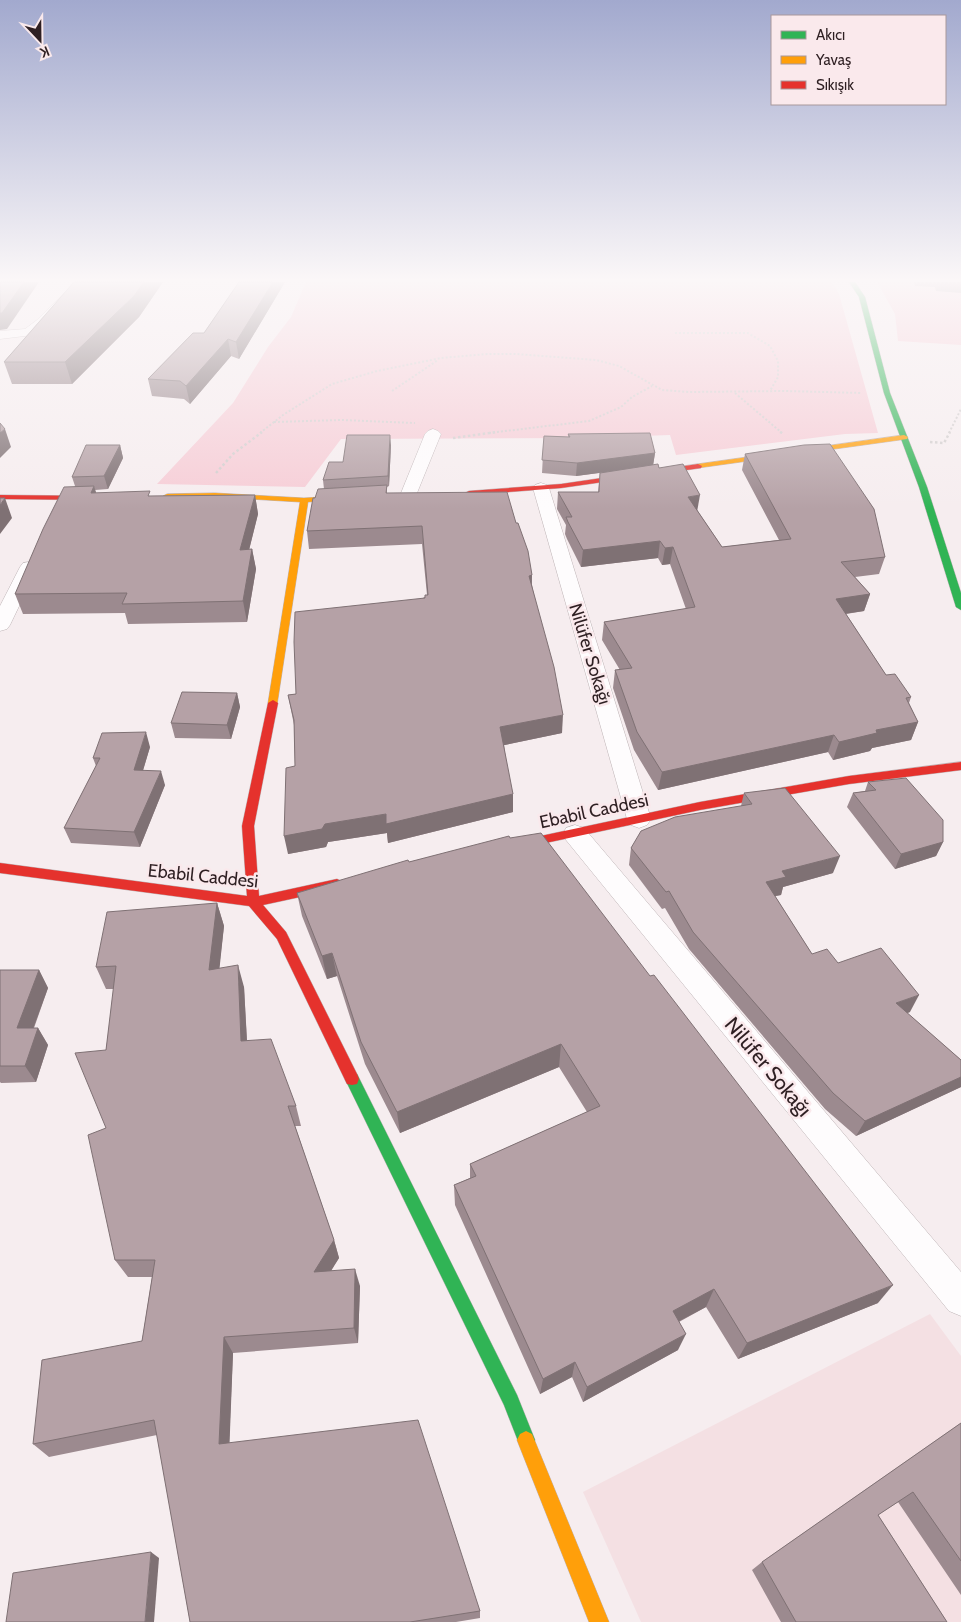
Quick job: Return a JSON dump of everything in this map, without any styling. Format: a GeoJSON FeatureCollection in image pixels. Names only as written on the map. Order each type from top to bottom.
{"type":"FeatureCollection","features":[{"type":"Feature","properties":{"kind":"street"},"geometry":{"type":"LineString","coordinates":[[878,358],[887,393],[923,487],[961,607]]}},
{"type":"Feature","properties":{"kind":"street"},"geometry":{"type":"LineString","coordinates":[[409,493],[433,434]]}},
{"type":"Feature","properties":{"kind":"street"},"geometry":{"type":"LineString","coordinates":[[456,493],[504,492],[606,481],[796,450],[904,437]]}},
{"type":"Feature","properties":{"kind":"street","name":"Nilüfer Sokağı"},"geometry":{"type":"LineString","coordinates":[[541,488],[639,819]]}},
{"type":"Feature","properties":{"kind":"street"},"geometry":{"type":"LineString","coordinates":[[153,496],[202,495],[304,500],[332,498]]}},
{"type":"Feature","properties":{"kind":"street"},"geometry":{"type":"LineString","coordinates":[[0,497],[103,498]]}},
{"type":"Feature","properties":{"kind":"street"},"geometry":{"type":"LineString","coordinates":[[55,515],[64,498]]}},
{"type":"Feature","properties":{"kind":"street"},"geometry":{"type":"LineString","coordinates":[[304,500],[276,683],[248,826],[253,902],[282,936],[511,1401],[599,1622]]}},
{"type":"Feature","properties":{"kind":"street"},"geometry":{"type":"LineString","coordinates":[[0,625],[38,549]]}},
{"type":"Feature","properties":{"kind":"street","name":"Ebabil Caddesi"},"geometry":{"type":"LineString","coordinates":[[496,850],[700,806],[849,780],[961,766]]}},
{"type":"Feature","properties":{"kind":"street","name":"Nilüfer Sokağı"},"geometry":{"type":"LineString","coordinates":[[575,834],[961,1300]]}},
{"type":"Feature","properties":{"kind":"street","name":"Ebabil Caddesi"},"geometry":{"type":"LineString","coordinates":[[0,868],[253,902],[350,881]]}},
{"type":"Feature","properties":{"kind":"path"},"geometry":{"type":"LineString","coordinates":[[392,391],[441,358]]}},
{"type":"Feature","properties":{"kind":"path"},"geometry":{"type":"LineString","coordinates":[[202,495],[219,467],[274,422],[332,384],[386,369],[445,358]]}},
{"type":"Feature","properties":{"kind":"path"},"geometry":{"type":"LineString","coordinates":[[565,358],[596,360],[619,366],[662,390],[689,392],[868,393]]}},
{"type":"Feature","properties":{"kind":"path"},"geometry":{"type":"LineString","coordinates":[[770,391],[778,377],[776,358]]}},
{"type":"Feature","properties":{"kind":"path"},"geometry":{"type":"LineString","coordinates":[[433,434],[453,438],[589,421],[620,407],[652,386]]}},
{"type":"Feature","properties":{"kind":"path"},"geometry":{"type":"LineString","coordinates":[[735,392],[780,430],[796,450]]}},
{"type":"Feature","properties":{"kind":"path"},"geometry":{"type":"LineString","coordinates":[[929,442],[944,443],[961,410]]}},
{"type":"Feature","properties":{"kind":"path"},"geometry":{"type":"LineString","coordinates":[[274,422],[341,420],[446,423],[433,434]]}},
{"type":"Feature","properties":{"kind":"shaded area"},"geometry":{"type":"Polygon","coordinates":[[[261,358],[857,358],[878,433],[845,434],[676,455],[670,435],[585,438],[341,439],[305,487],[157,484],[233,403],[261,358]]]}},
{"type":"Feature","properties":{"kind":"shaded area"},"geometry":{"type":"Polygon","coordinates":[[[930,1314],[961,1356],[961,1622],[641,1622],[583,1492],[930,1314]]]}},
{"type":"Feature","properties":{"kind":"building"},"geometry":{"type":"Polygon","coordinates":[[[8,358],[70,358],[65,362],[4,362],[8,358]]]}},
{"type":"Feature","properties":{"kind":"building"},"geometry":{"type":"Polygon","coordinates":[[[169,358],[211,358],[186,386],[180,381],[148,379],[169,358]]]}},
{"type":"Feature","properties":{"kind":"building"},"geometry":{"type":"Polygon","coordinates":[[[0,423],[5,429],[0,433],[0,423]]]}},
{"type":"Feature","properties":{"kind":"building"},"geometry":{"type":"Polygon","coordinates":[[[650,433],[655,453],[577,463],[542,460],[544,436],[570,437],[568,434],[650,433]]]}},
{"type":"Feature","properties":{"kind":"building"},"geometry":{"type":"Polygon","coordinates":[[[347,435],[390,435],[388,476],[323,480],[329,462],[343,462],[347,435]]]}},
{"type":"Feature","properties":{"kind":"building"},"geometry":{"type":"Polygon","coordinates":[[[830,444],[874,509],[885,557],[841,562],[870,594],[836,599],[886,675],[895,674],[911,697],[906,698],[918,722],[876,730],[877,733],[839,742],[834,735],[662,772],[637,732],[615,670],[632,668],[604,622],[695,607],[673,547],[665,548],[660,541],[583,550],[566,517],[572,517],[558,492],[599,492],[600,473],[658,464],[659,468],[683,464],[700,495],[688,497],[722,547],[791,539],[745,454],[804,445],[830,444]]]}},
{"type":"Feature","properties":{"kind":"building"},"geometry":{"type":"Polygon","coordinates":[[[86,445],[120,445],[104,476],[72,477],[86,445]]]}},
{"type":"Feature","properties":{"kind":"building"},"geometry":{"type":"Polygon","coordinates":[[[387,485],[386,493],[507,492],[516,523],[518,523],[528,551],[532,575],[529,576],[554,667],[563,715],[500,727],[513,794],[386,824],[386,814],[325,824],[322,829],[284,836],[286,768],[295,766],[294,720],[288,695],[296,694],[295,612],[425,598],[425,595],[428,595],[422,526],[307,531],[313,498],[315,498],[318,489],[387,485]]]}},
{"type":"Feature","properties":{"kind":"building"},"geometry":{"type":"Polygon","coordinates":[[[94,486],[91,493],[150,491],[148,496],[255,495],[240,550],[252,549],[243,601],[122,604],[127,593],[15,594],[43,529],[64,487],[94,486]]]}},
{"type":"Feature","properties":{"kind":"building"},"geometry":{"type":"Polygon","coordinates":[[[0,498],[5,498],[0,505],[0,498]]]}},
{"type":"Feature","properties":{"kind":"building"},"geometry":{"type":"Polygon","coordinates":[[[182,692],[237,693],[227,725],[171,723],[182,692]]]}},
{"type":"Feature","properties":{"kind":"building"},"geometry":{"type":"Polygon","coordinates":[[[146,732],[134,770],[161,771],[134,832],[64,828],[100,758],[93,758],[102,733],[146,732]]]}},
{"type":"Feature","properties":{"kind":"building"},"geometry":{"type":"Polygon","coordinates":[[[906,778],[943,820],[943,842],[901,854],[853,793],[876,790],[868,782],[906,778]]]}},
{"type":"Feature","properties":{"kind":"building"},"geometry":{"type":"Polygon","coordinates":[[[785,788],[840,856],[782,871],[786,877],[766,882],[812,954],[827,949],[838,963],[881,948],[919,995],[896,1003],[961,1060],[961,1077],[865,1121],[833,1093],[693,932],[669,891],[666,892],[631,848],[641,831],[675,817],[752,804],[744,793],[785,788]]]}},
{"type":"Feature","properties":{"kind":"building"},"geometry":{"type":"Polygon","coordinates":[[[541,833],[650,976],[654,975],[893,1285],[747,1343],[714,1289],[673,1311],[686,1334],[587,1387],[575,1362],[543,1379],[454,1185],[476,1176],[470,1164],[600,1106],[561,1044],[397,1112],[361,1042],[332,953],[322,956],[297,893],[408,860],[409,862],[509,836],[510,838],[541,833]]]}},
{"type":"Feature","properties":{"kind":"building"},"geometry":{"type":"Polygon","coordinates":[[[217,903],[209,970],[238,965],[241,1041],[271,1039],[296,1106],[288,1106],[334,1240],[314,1272],[355,1269],[354,1328],[224,1337],[219,1444],[418,1420],[480,1611],[410,1622],[190,1622],[154,1420],[33,1444],[42,1360],[142,1341],[155,1260],[115,1260],[88,1135],[106,1128],[75,1053],[106,1050],[116,966],[96,967],[107,912],[217,903]]]}},
{"type":"Feature","properties":{"kind":"building"},"geometry":{"type":"Polygon","coordinates":[[[0,970],[39,970],[17,1028],[38,1028],[25,1066],[0,1066],[0,970]]]}},
{"type":"Feature","properties":{"kind":"building"},"geometry":{"type":"Polygon","coordinates":[[[961,1423],[961,1561],[913,1492],[878,1515],[947,1622],[796,1622],[762,1562],[961,1423]]]}},
{"type":"Feature","properties":{"kind":"building"},"geometry":{"type":"Polygon","coordinates":[[[151,1552],[145,1622],[6,1622],[13,1573],[151,1552]]]}},
{"type":"Feature","properties":{"kind":"traffic: fast"},"geometry":{"type":"LineString","coordinates":[[878,358],[887,393],[923,487],[961,607]]}},
{"type":"Feature","properties":{"kind":"traffic: fast"},"geometry":{"type":"LineString","coordinates":[[352,1079],[511,1401],[526,1440]]}},
{"type":"Feature","properties":{"kind":"traffic: slow"},"geometry":{"type":"LineString","coordinates":[[698,466],[904,437]]}},
{"type":"Feature","properties":{"kind":"traffic: slow"},"geometry":{"type":"LineString","coordinates":[[167,496],[215,495],[304,500],[321,499]]}},
{"type":"Feature","properties":{"kind":"traffic: slow"},"geometry":{"type":"LineString","coordinates":[[273,703],[304,500]]}},
{"type":"Feature","properties":{"kind":"traffic: slow"},"geometry":{"type":"LineString","coordinates":[[526,1440],[599,1622]]}},
{"type":"Feature","properties":{"kind":"traffic: jam"},"geometry":{"type":"LineString","coordinates":[[469,493],[561,486],[698,466]]}},
{"type":"Feature","properties":{"kind":"traffic: jam"},"geometry":{"type":"LineString","coordinates":[[0,497],[96,498]]}},
{"type":"Feature","properties":{"kind":"traffic: jam"},"geometry":{"type":"LineString","coordinates":[[273,703],[248,826],[253,902],[282,936],[352,1079]]}},
{"type":"Feature","properties":{"kind":"traffic: jam"},"geometry":{"type":"LineString","coordinates":[[508,847],[700,806],[849,780],[961,766]]}},
{"type":"Feature","properties":{"kind":"traffic: jam"},"geometry":{"type":"LineString","coordinates":[[0,868],[253,902],[337,884]]}}]}
